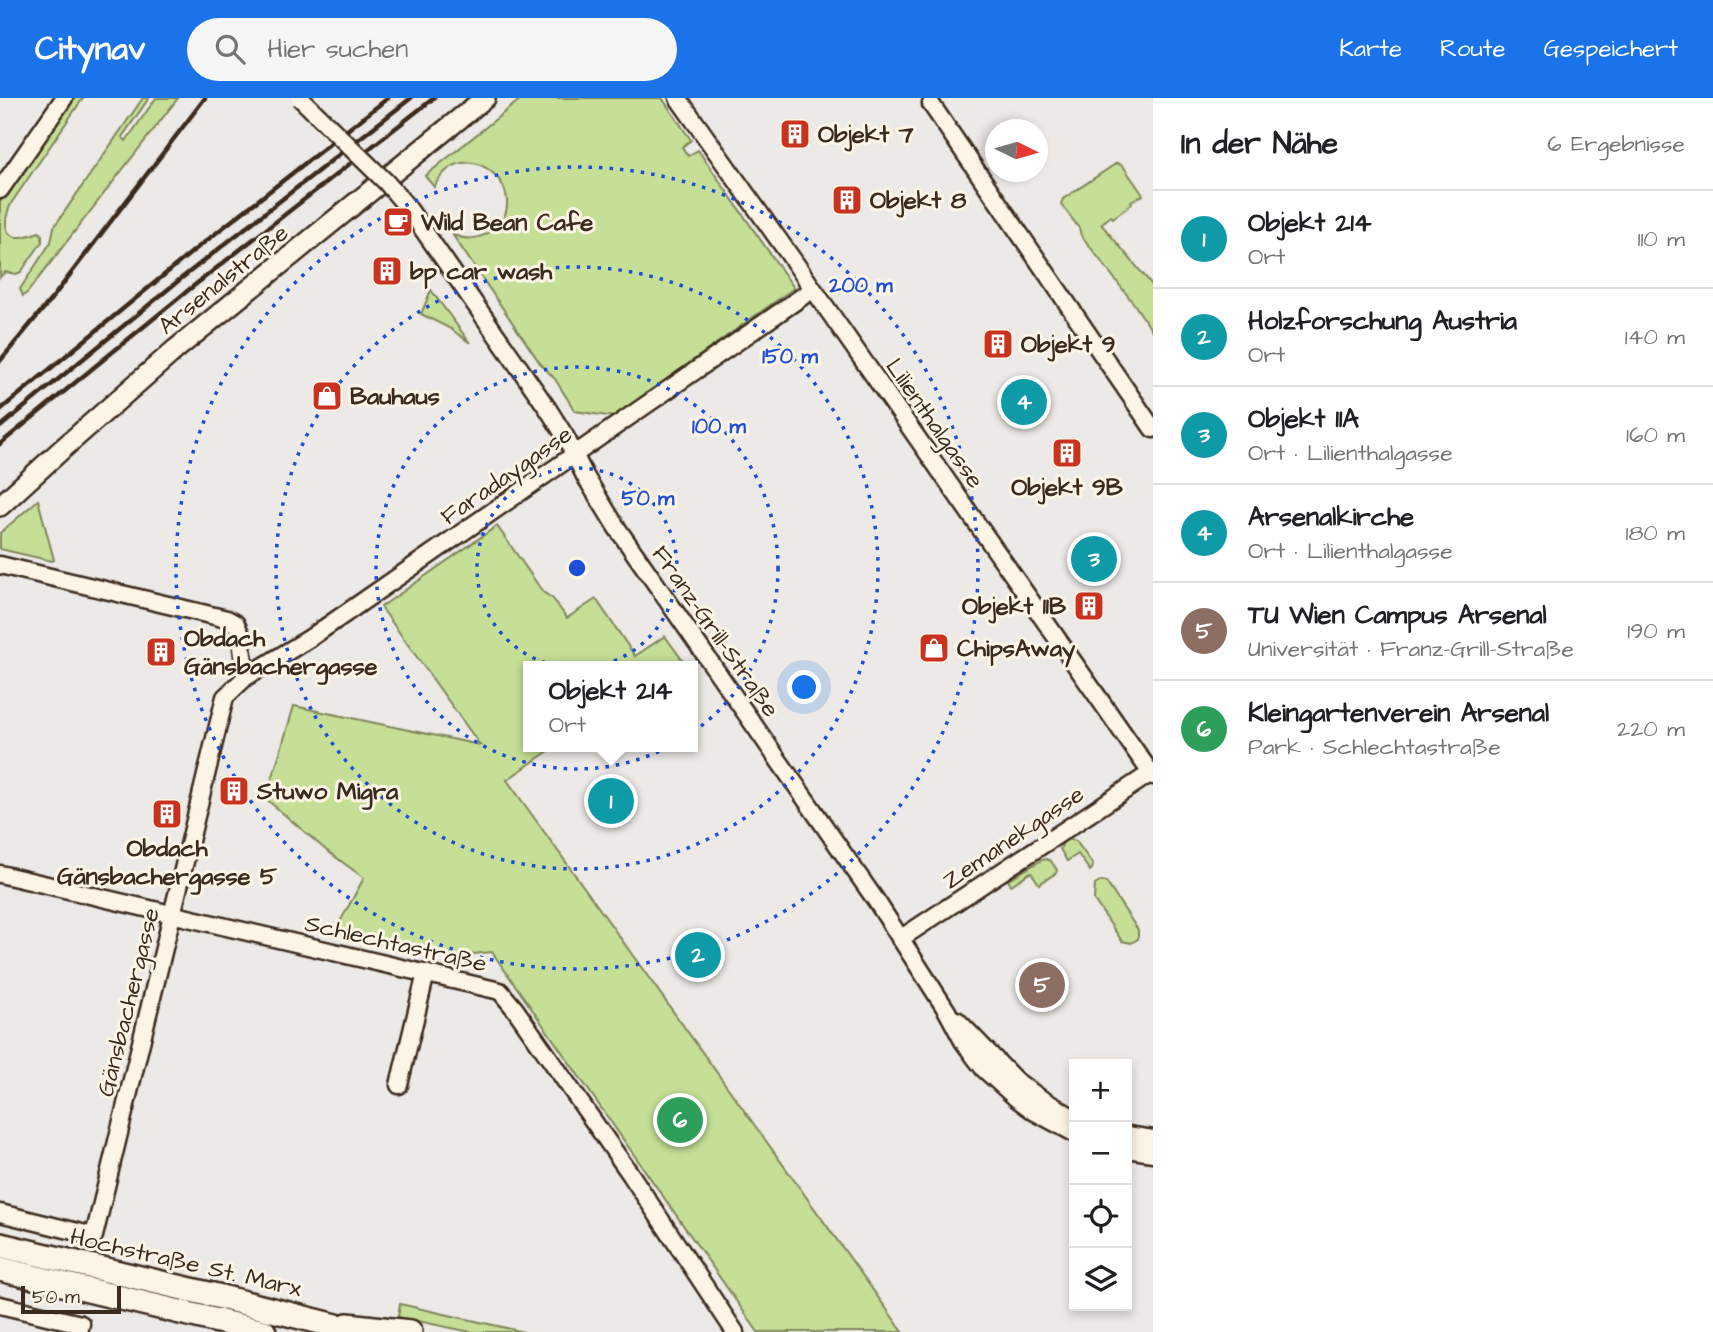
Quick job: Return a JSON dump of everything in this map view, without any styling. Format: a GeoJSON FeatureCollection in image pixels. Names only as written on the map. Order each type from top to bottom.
{"type":"FeatureCollection","features":[{"type":"Feature","properties":{"kind":"highway","name":"Hochstraße St. Marx"},"geometry":{"type":"LineString","coordinates":[[0,1245],[360,1332]]}},
{"type":"Feature","properties":{"kind":"highway","name":"Hochstraße St. Marx"},"geometry":{"type":"LineString","coordinates":[[0,1269],[264,1332]]}},
{"type":"Feature","properties":{"kind":"highway"},"geometry":{"type":"LineString","coordinates":[[102,1293],[197,1332]]}},
{"type":"Feature","properties":{"kind":"highway"},"geometry":{"type":"LineString","coordinates":[[330,1324],[410,1332]]}},
{"type":"Feature","properties":{"kind":"main road","name":"Arsenalstraße"},"geometry":{"type":"LineString","coordinates":[[0,506],[176,349],[485,98]]}},
{"type":"Feature","properties":{"kind":"street"},"geometry":{"type":"LineString","coordinates":[[0,190],[64,98]]}},
{"type":"Feature","properties":{"kind":"street","name":"Franz-Grill-Straße"},"geometry":{"type":"LineString","coordinates":[[300,98],[376,173],[414,216],[563,432],[617,528],[877,902],[963,1041],[998,1082],[1035,1112],[1069,1130]]}},
{"type":"Feature","properties":{"kind":"street","name":"Lilienthalgasse"},"geometry":{"type":"LineString","coordinates":[[678,98],[1152,774]]}},
{"type":"Feature","properties":{"kind":"street"},"geometry":{"type":"LineString","coordinates":[[930,104],[1153,429]]}},
{"type":"Feature","properties":{"kind":"street","name":"Faradaygasse"},"geometry":{"type":"LineString","coordinates":[[225,697],[246,677],[310,638],[813,289]]}},
{"type":"Feature","properties":{"kind":"street"},"geometry":{"type":"LineString","coordinates":[[0,565],[225,618],[236,624],[240,633],[246,677]]}},
{"type":"Feature","properties":{"kind":"street","name":"Gänsbachergasse"},"geometry":{"type":"LineString","coordinates":[[0,1213],[94,1236],[225,697]]}},
{"type":"Feature","properties":{"kind":"street","name":"Zemanekgasse"},"geometry":{"type":"LineString","coordinates":[[900,939],[1152,774]]}},
{"type":"Feature","properties":{"kind":"street","name":"Schlechtastraße"},"geometry":{"type":"LineString","coordinates":[[0,874],[500,991],[623,1164],[735,1332]]}},
{"type":"Feature","properties":{"kind":"street"},"geometry":{"type":"LineString","coordinates":[[399,1086],[426,973]]}},
{"type":"Feature","properties":{"kind":"street","name":"Franz-Grill-Straße"},"geometry":{"type":"LineString","coordinates":[[947,1012],[964,1026],[1015,1080],[1069,1115]]}},
{"type":"Feature","properties":{"kind":"street"},"geometry":{"type":"LineString","coordinates":[[1132,1136],[1153,1139]]}},
{"type":"Feature","properties":{"kind":"street"},"geometry":{"type":"LineString","coordinates":[[1132,1150],[1153,1153]]}},
{"type":"Feature","properties":{"kind":"street"},"geometry":{"type":"LineString","coordinates":[[0,1306],[80,1328]]}},
{"type":"Feature","properties":{"kind":"green space"},"geometry":{"type":"Polygon","coordinates":[[[71,98],[83,98],[12,202],[6,219],[10,234],[22,237],[39,232],[42,242],[21,272],[5,272],[0,277],[0,202],[71,98]]]}},
{"type":"Feature","properties":{"kind":"green space"},"geometry":{"type":"Polygon","coordinates":[[[143,98],[149,98],[122,137],[126,141],[156,98],[178,98],[23,296],[20,289],[51,242],[54,227],[143,98]]]}},
{"type":"Feature","properties":{"kind":"green space"},"geometry":{"type":"Polygon","coordinates":[[[522,98],[662,98],[691,140],[682,147],[688,156],[698,150],[794,288],[614,417],[575,411],[452,234],[465,238],[479,237],[488,233],[503,219],[507,203],[504,188],[494,174],[480,165],[464,163],[448,169],[434,187],[425,176],[522,98]]]}},
{"type":"Feature","properties":{"kind":"green space"},"geometry":{"type":"Polygon","coordinates":[[[1117,163],[1123,166],[1143,195],[1101,224],[1153,286],[1153,332],[1061,204],[1063,199],[1117,163]]]}},
{"type":"Feature","properties":{"kind":"green space"},"geometry":{"type":"Polygon","coordinates":[[[431,290],[470,343],[451,329],[421,314],[431,290]]]}},
{"type":"Feature","properties":{"kind":"green space"},"geometry":{"type":"Polygon","coordinates":[[[38,500],[54,560],[52,561],[0,549],[0,533],[38,500]]]}},
{"type":"Feature","properties":{"kind":"green space"},"geometry":{"type":"Polygon","coordinates":[[[497,526],[543,592],[553,599],[567,618],[596,599],[635,656],[665,636],[683,661],[523,661],[523,752],[547,752],[507,780],[903,1332],[758,1332],[492,952],[445,957],[336,929],[364,878],[266,799],[294,706],[480,745],[381,607],[497,526]]]}},
{"type":"Feature","properties":{"kind":"green space"},"geometry":{"type":"Polygon","coordinates":[[[1067,839],[1076,841],[1093,865],[1090,871],[1078,854],[1067,861],[1060,849],[1067,839]]]}},
{"type":"Feature","properties":{"kind":"green space"},"geometry":{"type":"Polygon","coordinates":[[[1046,859],[1051,861],[1056,873],[1039,884],[1031,872],[1011,885],[1008,880],[1046,859]]]}},
{"type":"Feature","properties":{"kind":"green space"},"geometry":{"type":"Polygon","coordinates":[[[1101,881],[1106,882],[1138,930],[1138,939],[1131,943],[1122,941],[1094,900],[1095,885],[1101,881]]]}},
{"type":"Feature","properties":{"kind":"green space"},"geometry":{"type":"Polygon","coordinates":[[[400,1304],[524,1332],[471,1332],[398,1317],[400,1304]]]}},
{"type":"Feature","properties":{"kind":"railway"},"geometry":{"type":"LineString","coordinates":[[0,361],[53,297],[205,98]]}},
{"type":"Feature","properties":{"kind":"railway"},"geometry":{"type":"LineString","coordinates":[[0,410],[192,252],[388,98]]}},
{"type":"Feature","properties":{"kind":"railway"},"geometry":{"type":"LineString","coordinates":[[0,427],[183,277],[411,98]]}},
{"type":"Feature","properties":{"kind":"railway"},"geometry":{"type":"LineString","coordinates":[[0,444],[191,288],[434,98]]}},
{"type":"Feature","properties":{"kind":"place","name":"Objekt 7"},"geometry":{"type":"Point","coordinates":[795,134]}},
{"type":"Feature","properties":{"kind":"place","name":"Objekt 8"},"geometry":{"type":"Point","coordinates":[847,200]}},
{"type":"Feature","properties":{"kind":"place","name":"Wild Bean Cafe"},"geometry":{"type":"Point","coordinates":[398,222]}},
{"type":"Feature","properties":{"kind":"place","name":"bp car wash"},"geometry":{"type":"Point","coordinates":[387,271]}},
{"type":"Feature","properties":{"kind":"place","name":"Objekt 9"},"geometry":{"type":"Point","coordinates":[998,344]}},
{"type":"Feature","properties":{"kind":"place","name":"Bauhaus"},"geometry":{"type":"Point","coordinates":[327,396]}},
{"type":"Feature","properties":{"kind":"place","name":"Arsenalkirche"},"geometry":{"type":"Point","coordinates":[1024,402]}},
{"type":"Feature","properties":{"kind":"place","name":"Objekt 9B"},"geometry":{"type":"Point","coordinates":[1067,453]}},
{"type":"Feature","properties":{"kind":"place","name":"Objekt 11A"},"geometry":{"type":"Point","coordinates":[1094,559]}},
{"type":"Feature","properties":{"kind":"place","name":"Objekt 11B"},"geometry":{"type":"Point","coordinates":[1089,606]}},
{"type":"Feature","properties":{"kind":"place","name":"ChipsAway"},"geometry":{"type":"Point","coordinates":[934,648]}},
{"type":"Feature","properties":{"kind":"place","name":"Obdach Gänsbachergasse"},"geometry":{"type":"Point","coordinates":[161,652]}},
{"type":"Feature","properties":{"kind":"place","name":"Stuwo Migra"},"geometry":{"type":"Point","coordinates":[234,791]}},
{"type":"Feature","properties":{"kind":"place","name":"Objekt 214"},"geometry":{"type":"Point","coordinates":[611,801]}},
{"type":"Feature","properties":{"kind":"place","name":"Obdach Gänsbachergasse 5"},"geometry":{"type":"Point","coordinates":[167,814]}},
{"type":"Feature","properties":{"kind":"place","name":"Holzforschung Austria"},"geometry":{"type":"Point","coordinates":[698,955]}},
{"type":"Feature","properties":{"kind":"place","name":"TU Wien Campus Arsenal"},"geometry":{"type":"Point","coordinates":[1042,985]}},
{"type":"Feature","properties":{"kind":"place","name":"Kleingartenverein Arsenal"},"geometry":{"type":"Point","coordinates":[680,1120]}}]}
